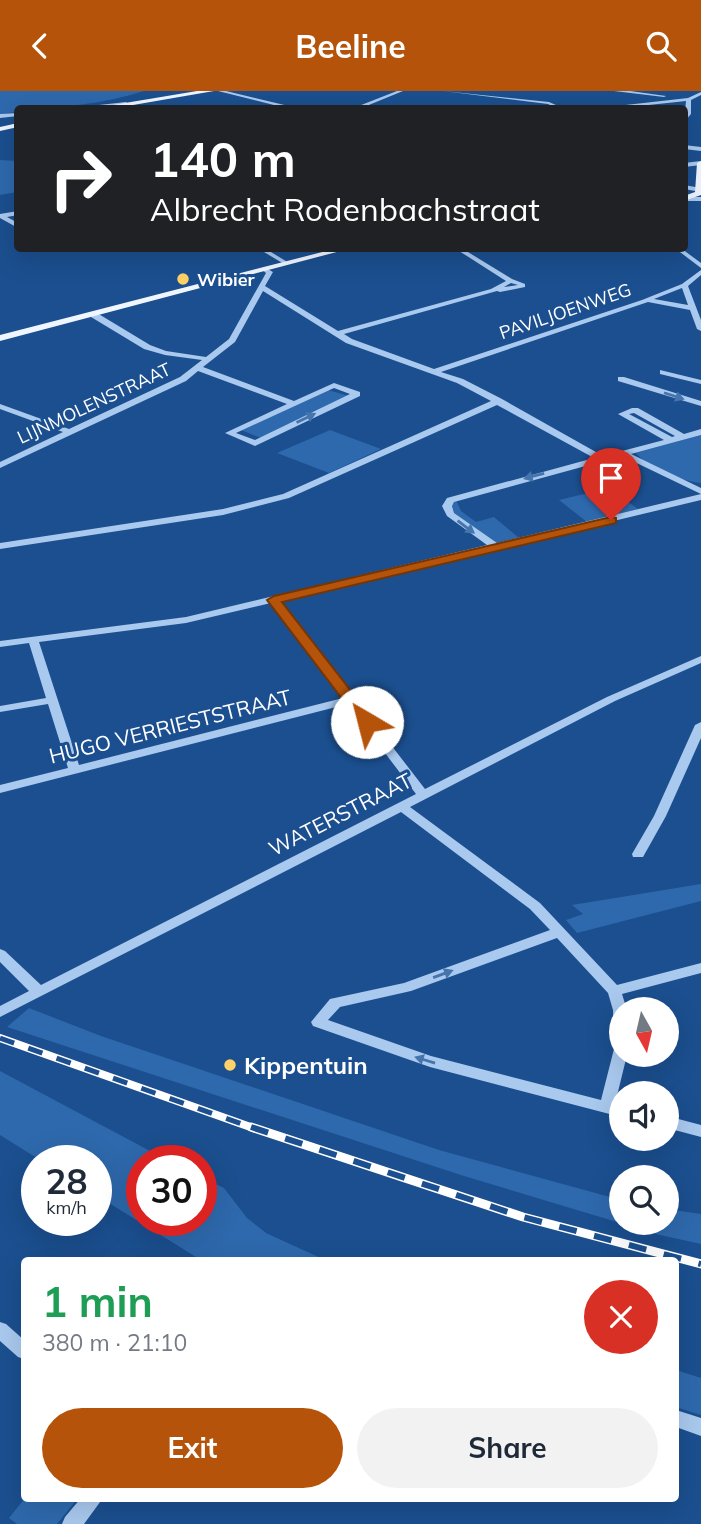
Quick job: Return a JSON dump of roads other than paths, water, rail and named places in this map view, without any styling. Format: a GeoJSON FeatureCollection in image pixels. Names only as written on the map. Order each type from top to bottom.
{"type":"FeatureCollection","features":[{"type":"Feature","properties":{"kind":"main road"},"geometry":{"type":"LineString","coordinates":[[115,105],[211,91]]}},
{"type":"Feature","properties":{"kind":"main road"},"geometry":{"type":"LineString","coordinates":[[700,194],[701,163]]}},
{"type":"Feature","properties":{"kind":"main road"},"geometry":{"type":"LineString","coordinates":[[0,338],[331,252]]}},
{"type":"Feature","properties":{"kind":"street"},"geometry":{"type":"LineString","coordinates":[[220,91],[281,105]]}},
{"type":"Feature","properties":{"kind":"street"},"geometry":{"type":"LineString","coordinates":[[310,91],[335,94]]}},
{"type":"Feature","properties":{"kind":"street"},"geometry":{"type":"LineString","coordinates":[[364,105],[401,91]]}},
{"type":"Feature","properties":{"kind":"street"},"geometry":{"type":"LineString","coordinates":[[445,91],[548,105]]}},
{"type":"Feature","properties":{"kind":"street"},"geometry":{"type":"LineString","coordinates":[[616,91],[691,104]]}},
{"type":"Feature","properties":{"kind":"street"},"geometry":{"type":"LineString","coordinates":[[688,111],[696,93]]}},
{"type":"Feature","properties":{"kind":"street"},"geometry":{"type":"LineString","coordinates":[[671,105],[701,101]]}},
{"type":"Feature","properties":{"kind":"street"},"geometry":{"type":"LineString","coordinates":[[106,105],[126,103]]}},
{"type":"Feature","properties":{"kind":"street"},"geometry":{"type":"LineString","coordinates":[[267,252],[286,263]]}},
{"type":"Feature","properties":{"kind":"street"},"geometry":{"type":"LineString","coordinates":[[464,252],[523,285],[493,290]]}},
{"type":"Feature","properties":{"kind":"street"},"geometry":{"type":"LineString","coordinates":[[683,252],[701,266]]}},
{"type":"Feature","properties":{"kind":"street"},"geometry":{"type":"LineString","coordinates":[[689,256],[701,258]]}},
{"type":"Feature","properties":{"kind":"street","name":"LIJNMOLENSTRAAT"},"geometry":{"type":"LineString","coordinates":[[0,465],[167,388],[198,368],[232,340],[270,272],[264,269]]}},
{"type":"Feature","properties":{"kind":"street","name":"PAVILJOENWEG"},"geometry":{"type":"LineString","coordinates":[[435,371],[644,301],[684,285],[701,272]]}},
{"type":"Feature","properties":{"kind":"street"},"geometry":{"type":"LineString","coordinates":[[337,334],[493,290],[510,280]]}},
{"type":"Feature","properties":{"kind":"street"},"geometry":{"type":"LineString","coordinates":[[684,285],[701,329]]}},
{"type":"Feature","properties":{"kind":"street"},"geometry":{"type":"LineString","coordinates":[[262,287],[337,334],[435,371],[499,401],[600,459]]}},
{"type":"Feature","properties":{"kind":"street"},"geometry":{"type":"LineString","coordinates":[[644,301],[670,302],[692,308]]}},
{"type":"Feature","properties":{"kind":"street"},"geometry":{"type":"LineString","coordinates":[[94,315],[147,347],[165,353],[207,359]]}},
{"type":"Feature","properties":{"kind":"street"},"geometry":{"type":"LineString","coordinates":[[198,368],[294,404]]}},
{"type":"Feature","properties":{"kind":"street"},"geometry":{"type":"LineString","coordinates":[[663,372],[701,382]]}},
{"type":"Feature","properties":{"kind":"street"},"geometry":{"type":"LineString","coordinates":[[648,387],[674,374]]}},
{"type":"Feature","properties":{"kind":"street"},"geometry":{"type":"LineString","coordinates":[[621,379],[701,404]]}},
{"type":"Feature","properties":{"kind":"street"},"geometry":{"type":"LineString","coordinates":[[334,386],[357,394],[255,443],[229,433],[334,386]]}},
{"type":"Feature","properties":{"kind":"street"},"geometry":{"type":"LineString","coordinates":[[0,546],[223,512],[286,496],[499,401]]}},
{"type":"Feature","properties":{"kind":"street"},"geometry":{"type":"LineString","coordinates":[[0,405],[69,432]]}},
{"type":"Feature","properties":{"kind":"street"},"geometry":{"type":"LineString","coordinates":[[669,439],[622,414],[635,410],[681,436]]}},
{"type":"Feature","properties":{"kind":"street"},"geometry":{"type":"LineString","coordinates":[[496,547],[450,514],[447,506],[450,500],[701,432]]}},
{"type":"Feature","properties":{"kind":"street"},"geometry":{"type":"LineString","coordinates":[[623,453],[701,491]]}},
{"type":"Feature","properties":{"kind":"street"},"geometry":{"type":"LineString","coordinates":[[0,644],[186,619],[701,497]]}},
{"type":"Feature","properties":{"kind":"street"},"geometry":{"type":"LineString","coordinates":[[274,600],[423,795]]}},
{"type":"Feature","properties":{"kind":"street"},"geometry":{"type":"LineString","coordinates":[[33,641],[75,770]]}},
{"type":"Feature","properties":{"kind":"street","name":"WATERSTRAAT"},"geometry":{"type":"LineString","coordinates":[[0,1012],[611,699],[701,659]]}},
{"type":"Feature","properties":{"kind":"street"},"geometry":{"type":"LineString","coordinates":[[0,709],[51,700]]}},
{"type":"Feature","properties":{"kind":"street","name":"HUGO VERRIESTSTRAAT"},"geometry":{"type":"LineString","coordinates":[[0,789],[350,700]]}},
{"type":"Feature","properties":{"kind":"street"},"geometry":{"type":"LineString","coordinates":[[638,854],[660,816],[701,725]]}},
{"type":"Feature","properties":{"kind":"street"},"geometry":{"type":"LineString","coordinates":[[401,806],[535,906],[614,991],[616,997]]}},
{"type":"Feature","properties":{"kind":"street"},"geometry":{"type":"LineString","coordinates":[[559,932],[406,987],[335,1003],[318,1022],[370,1044],[490,1080],[609,1108]]}},
{"type":"Feature","properties":{"kind":"street"},"geometry":{"type":"LineString","coordinates":[[0,954],[37,991]]}},
{"type":"Feature","properties":{"kind":"street"},"geometry":{"type":"LineString","coordinates":[[614,991],[701,968]]}},
{"type":"Feature","properties":{"kind":"street"},"geometry":{"type":"LineString","coordinates":[[679,1125],[701,1131]]}},
{"type":"Feature","properties":{"kind":"street"},"geometry":{"type":"LineString","coordinates":[[0,1331],[21,1348]]}},
{"type":"Feature","properties":{"kind":"street"},"geometry":{"type":"LineString","coordinates":[[679,1420],[701,1427]]}},
{"type":"Feature","properties":{"kind":"street"},"geometry":{"type":"LineString","coordinates":[[72,1524],[90,1502]]}},
{"type":"Feature","properties":{"kind":"railway"},"geometry":{"type":"LineString","coordinates":[[0,1038],[256,1129]]}},
{"type":"Feature","properties":{"kind":"railway"},"geometry":{"type":"LineString","coordinates":[[251,1127],[523,1217],[674,1257]]}},
{"type":"Feature","properties":{"kind":"railway"},"geometry":{"type":"LineString","coordinates":[[679,1258],[701,1264]]}},
{"type":"Feature","properties":{"kind":"place","name":"Wibier"},"geometry":{"type":"Point","coordinates":[183,279]}},
{"type":"Feature","properties":{"kind":"place","name":"Kippentuin"},"geometry":{"type":"Point","coordinates":[230,1065]}}]}
